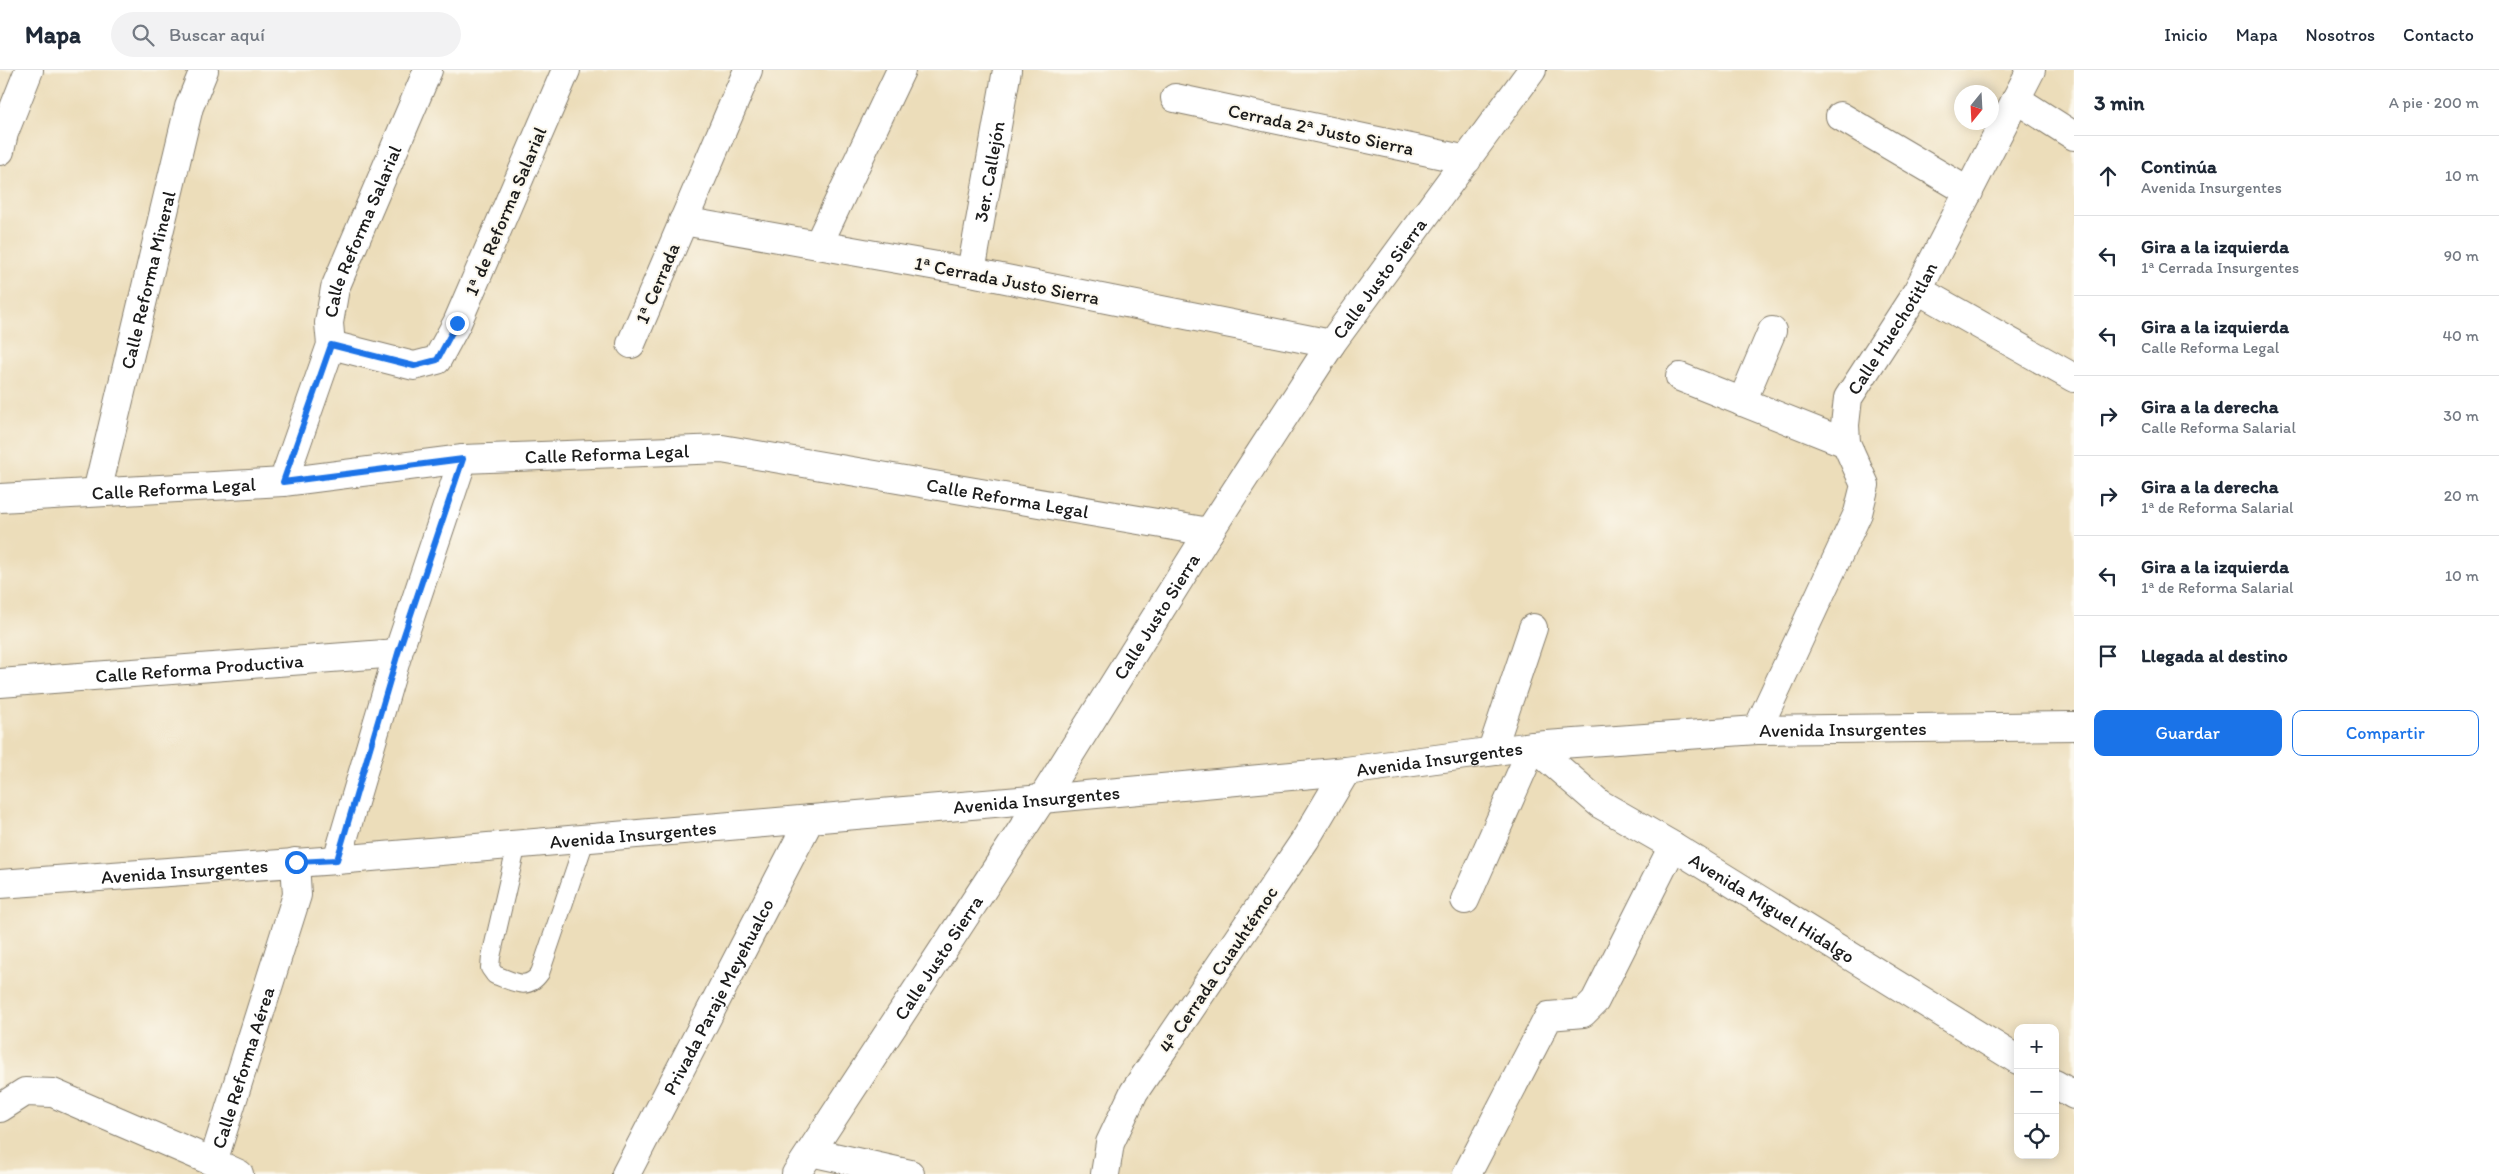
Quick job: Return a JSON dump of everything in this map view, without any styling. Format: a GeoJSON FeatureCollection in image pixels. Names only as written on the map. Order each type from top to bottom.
{"type":"FeatureCollection","features":[{"type":"Feature","properties":{"kind":"street"},"geometry":{"type":"LineString","coordinates":[[0,151],[4,133],[29,70]]}},
{"type":"Feature","properties":{"kind":"street","name":"Calle Reforma Mineral"},"geometry":{"type":"LineString","coordinates":[[97,492],[189,107],[204,70]]}},
{"type":"Feature","properties":{"kind":"street","name":"Calle Reforma Salarial"},"geometry":{"type":"LineString","coordinates":[[283,482],[331,345],[329,322],[335,288],[428,70]]}},
{"type":"Feature","properties":{"kind":"street","name":"1ª de Reforma Salarial"},"geometry":{"type":"LineString","coordinates":[[331,345],[414,366],[437,360],[457,323],[566,70]]}},
{"type":"Feature","properties":{"kind":"street","name":"1ª Cerrada"},"geometry":{"type":"LineString","coordinates":[[630,344],[748,70]]}},
{"type":"Feature","properties":{"kind":"street"},"geometry":{"type":"LineString","coordinates":[[818,245],[902,70]]}},
{"type":"Feature","properties":{"kind":"street","name":"3er. Callejón"},"geometry":{"type":"LineString","coordinates":[[970,272],[1007,70]]}},
{"type":"Feature","properties":{"kind":"street","name":"Calle Justo Sierra"},"geometry":{"type":"LineString","coordinates":[[804,1163],[1042,799],[1209,532],[1331,344],[1532,70]]}},
{"type":"Feature","properties":{"kind":"street","name":"Calle Huechotitlan"},"geometry":{"type":"LineString","coordinates":[[1757,730],[1858,513],[1865,485],[1846,443],[1845,425],[1848,398],[1918,290],[2031,70]]}},
{"type":"Feature","properties":{"kind":"street","name":"Cerrada 2ª Justo Sierra"},"geometry":{"type":"LineString","coordinates":[[1176,98],[1467,160]]}},
{"type":"Feature","properties":{"kind":"street"},"geometry":{"type":"LineString","coordinates":[[2016,98],[2074,136]]}},
{"type":"Feature","properties":{"kind":"street"},"geometry":{"type":"LineString","coordinates":[[1840,116],[1969,192]]}},
{"type":"Feature","properties":{"kind":"street","name":"1ª Cerrada Justo Sierra"},"geometry":{"type":"LineString","coordinates":[[683,221],[970,272],[1331,344]]}},
{"type":"Feature","properties":{"kind":"street"},"geometry":{"type":"LineString","coordinates":[[1918,290],[2074,378]]}},
{"type":"Feature","properties":{"kind":"street"},"geometry":{"type":"LineString","coordinates":[[1742,402],[1772,331]]}},
{"type":"Feature","properties":{"kind":"street"},"geometry":{"type":"LineString","coordinates":[[1680,377],[1846,443]]}},
{"type":"Feature","properties":{"kind":"street","name":"Calle Reforma Legal"},"geometry":{"type":"LineString","coordinates":[[0,498],[283,482],[463,459],[722,449],[1209,532]]}},
{"type":"Feature","properties":{"kind":"street"},"geometry":{"type":"LineString","coordinates":[[337,860],[398,653],[463,459]]}},
{"type":"Feature","properties":{"kind":"street"},"geometry":{"type":"LineString","coordinates":[[1492,750],[1533,628]]}},
{"type":"Feature","properties":{"kind":"street","name":"Calle Reforma Productiva"},"geometry":{"type":"LineString","coordinates":[[0,683],[398,653]]}},
{"type":"Feature","properties":{"kind":"street","name":"Avenida Insurgentes"},"geometry":{"type":"LineString","coordinates":[[0,884],[337,860],[1042,799],[1346,771],[1532,746],[1757,730],[2074,726]]}},
{"type":"Feature","properties":{"kind":"street"},"geometry":{"type":"LineString","coordinates":[[1464,900],[1532,746]]}},
{"type":"Feature","properties":{"kind":"street","name":"Avenida Miguel Hidalgo"},"geometry":{"type":"LineString","coordinates":[[1532,746],[1600,804],[1673,846],[2014,1058]]}},
{"type":"Feature","properties":{"kind":"street","name":"4ª Cerrada Cuauhtémoc"},"geometry":{"type":"LineString","coordinates":[[1105,1174],[1110,1143],[1134,1092],[1305,840],[1346,771]]}},
{"type":"Feature","properties":{"kind":"street","name":"Privada Paraje Meyehualco"},"geometry":{"type":"LineString","coordinates":[[626,1174],[810,819]]}},
{"type":"Feature","properties":{"kind":"street"},"geometry":{"type":"LineString","coordinates":[[1467,1174],[1549,1016],[1584,1013],[1595,1001],[1673,846]]}},
{"type":"Feature","properties":{"kind":"street","name":"Calle Reforma Aérea"},"geometry":{"type":"LineString","coordinates":[[0,1108],[25,1092],[53,1093],[213,1162],[297,895],[296,862]]}},
{"type":"Feature","properties":{"kind":"street"},"geometry":{"type":"LineString","coordinates":[[2059,1086],[2074,1095]]}},
{"type":"Feature","properties":{"kind":"street"},"geometry":{"type":"LineString","coordinates":[[213,1162],[239,1174]]}},
{"type":"Feature","properties":{"kind":"street"},"geometry":{"type":"LineString","coordinates":[[804,1163],[910,1174]]}},
{"type":"Feature","properties":{"kind":"lane"},"geometry":{"type":"LineString","coordinates":[[517,844],[490,968],[494,975],[525,985],[534,982],[540,973],[586,837]]}},
{"type":"Feature","properties":{"kind":"route"},"geometry":{"type":"LineString","coordinates":[[296,862],[337,860],[398,653],[463,459],[283,482],[331,345],[414,366],[437,360],[457,323]]}}]}
